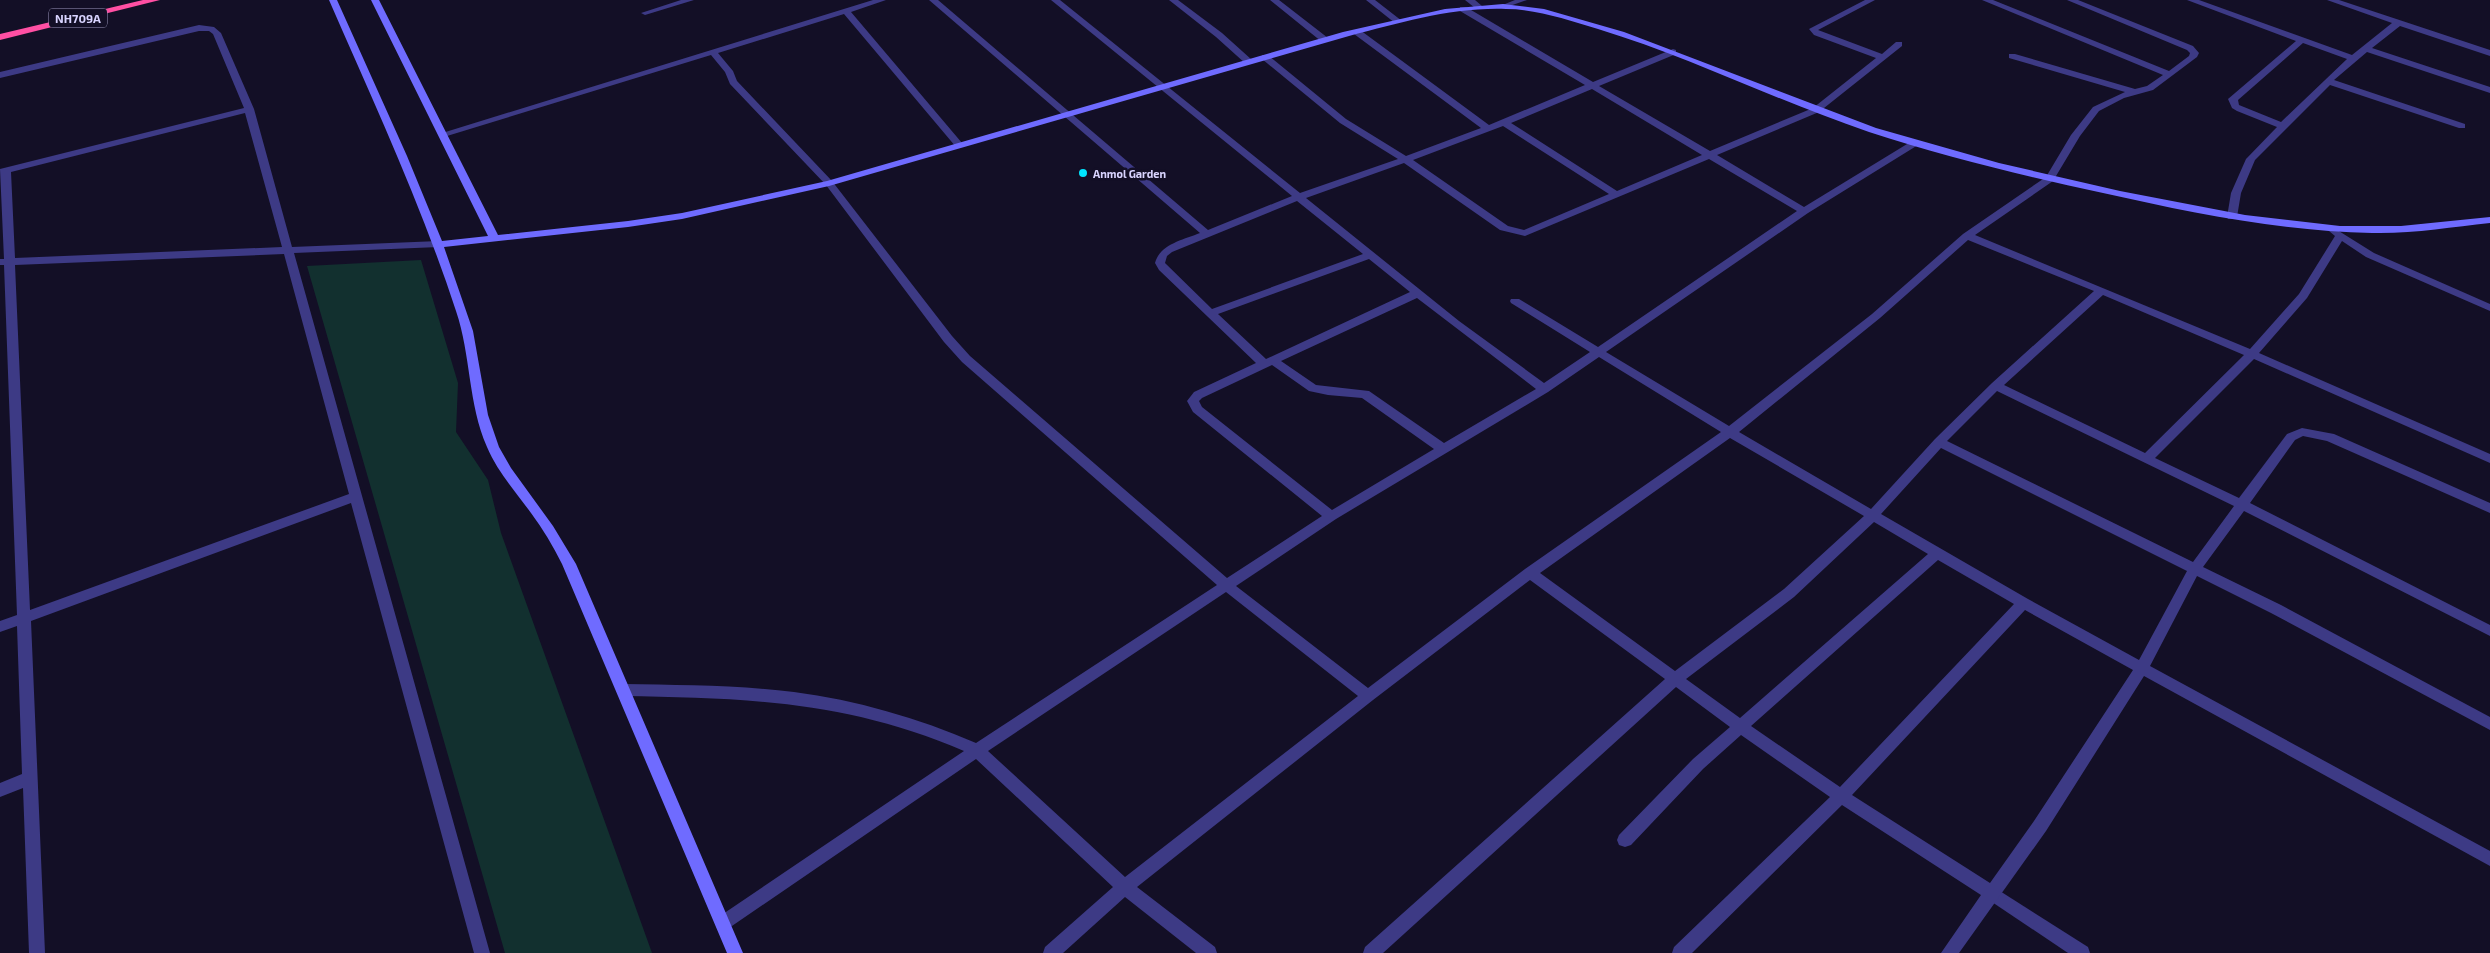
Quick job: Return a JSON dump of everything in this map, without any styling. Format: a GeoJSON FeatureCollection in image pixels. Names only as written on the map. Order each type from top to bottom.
{"type":"FeatureCollection","features":[{"type":"Feature","properties":{"kind":"highway","name":"NH709A"},"geometry":{"type":"LineString","coordinates":[[0,27],[115,0]]}},
{"type":"Feature","properties":{"kind":"highway","name":"NH709A"},"geometry":{"type":"LineString","coordinates":[[0,37],[155,0]]}},
{"type":"Feature","properties":{"kind":"street"},"geometry":{"type":"LineString","coordinates":[[333,0],[439,244],[464,316],[475,360],[479,404],[494,449],[510,477],[555,537],[569,564],[723,923],[734,953]]}},
{"type":"Feature","properties":{"kind":"street"},"geometry":{"type":"LineString","coordinates":[[375,0],[444,134],[494,237]]}},
{"type":"Feature","properties":{"kind":"street"},"geometry":{"type":"LineString","coordinates":[[644,14],[690,0]]}},
{"type":"Feature","properties":{"kind":"street"},"geometry":{"type":"LineString","coordinates":[[444,134],[882,0]]}},
{"type":"Feature","properties":{"kind":"street"},"geometry":{"type":"LineString","coordinates":[[933,0],[1207,234]]}},
{"type":"Feature","properties":{"kind":"street"},"geometry":{"type":"LineString","coordinates":[[1056,0],[1370,255],[1544,389]]}},
{"type":"Feature","properties":{"kind":"street"},"geometry":{"type":"LineString","coordinates":[[1173,0],[1219,34],[1249,62]]}},
{"type":"Feature","properties":{"kind":"street"},"geometry":{"type":"LineString","coordinates":[[1274,0],[1325,40]]}},
{"type":"Feature","properties":{"kind":"street"},"geometry":{"type":"LineString","coordinates":[[1370,0],[1398,21]]}},
{"type":"Feature","properties":{"kind":"street"},"geometry":{"type":"LineString","coordinates":[[1469,0],[1478,6]]}},
{"type":"Feature","properties":{"kind":"street"},"geometry":{"type":"LineString","coordinates":[[1504,6],[1523,0]]}},
{"type":"Feature","properties":{"kind":"street"},"geometry":{"type":"LineString","coordinates":[[1871,0],[1813,29],[1817,33],[1883,57]]}},
{"type":"Feature","properties":{"kind":"street"},"geometry":{"type":"LineString","coordinates":[[1051,953],[1125,887],[1368,696],[1530,573],[1730,432],[1876,316],[1968,236],[2050,178],[2076,135],[2096,109],[2122,96],[2150,88],[2170,75],[2193,57],[2195,53],[2190,48],[2072,0]]}},
{"type":"Feature","properties":{"kind":"street"},"geometry":{"type":"LineString","coordinates":[[2191,0],[2353,58]]}},
{"type":"Feature","properties":{"kind":"street"},"geometry":{"type":"LineString","coordinates":[[2331,0],[2490,53]]}},
{"type":"Feature","properties":{"kind":"street"},"geometry":{"type":"LineString","coordinates":[[1990,1],[2170,75]]}},
{"type":"Feature","properties":{"kind":"street"},"geometry":{"type":"LineString","coordinates":[[3,262],[439,244],[628,224],[682,216],[829,182],[1325,40],[1398,21],[1478,6],[1535,9],[1622,33],[1816,110],[1915,143],[2050,178],[2232,217],[2336,232],[2400,230],[2490,220]]}},
{"type":"Feature","properties":{"kind":"street"},"geometry":{"type":"LineString","coordinates":[[1463,9],[1804,211]]}},
{"type":"Feature","properties":{"kind":"street"},"geometry":{"type":"LineString","coordinates":[[846,11],[960,145]]}},
{"type":"Feature","properties":{"kind":"street"},"geometry":{"type":"LineString","coordinates":[[2232,217],[2236,193],[2250,159],[2353,58],[2398,23]]}},
{"type":"Feature","properties":{"kind":"street"},"geometry":{"type":"LineString","coordinates":[[0,75],[206,28],[217,33],[248,109],[482,953]]}},
{"type":"Feature","properties":{"kind":"street"},"geometry":{"type":"LineString","coordinates":[[1357,32],[1488,129]]}},
{"type":"Feature","properties":{"kind":"street"},"geometry":{"type":"LineString","coordinates":[[2282,126],[2240,109],[2235,106],[2233,99],[2302,40]]}},
{"type":"Feature","properties":{"kind":"street"},"geometry":{"type":"LineString","coordinates":[[1265,57],[1343,121],[1405,159],[1504,228],[1517,233],[1532,231],[1816,110],[1899,44]]}},
{"type":"Feature","properties":{"kind":"street"},"geometry":{"type":"LineString","coordinates":[[2367,49],[2490,90]]}},
{"type":"Feature","properties":{"kind":"street"},"geometry":{"type":"LineString","coordinates":[[712,52],[729,71],[733,82],[829,182],[948,339],[966,359],[1226,585],[1368,696]]}},
{"type":"Feature","properties":{"kind":"street"},"geometry":{"type":"LineString","coordinates":[[1442,448],[1366,394],[1313,388],[1269,362],[1211,314],[1160,264],[1162,255],[1168,250],[1298,197],[1488,129],[1593,87],[1673,52]]}},
{"type":"Feature","properties":{"kind":"street"},"geometry":{"type":"LineString","coordinates":[[2012,56],[2136,93]]}},
{"type":"Feature","properties":{"kind":"street"},"geometry":{"type":"LineString","coordinates":[[2328,81],[2462,126]]}},
{"type":"Feature","properties":{"kind":"street"},"geometry":{"type":"LineString","coordinates":[[37,953],[24,618],[3,262],[3,171],[248,109]]}},
{"type":"Feature","properties":{"kind":"street"},"geometry":{"type":"LineString","coordinates":[[1503,122],[1617,195]]}},
{"type":"Feature","properties":{"kind":"street"},"geometry":{"type":"LineString","coordinates":[[723,923],[977,750],[1330,516],[1544,389],[1804,211],[1915,143]]}},
{"type":"Feature","properties":{"kind":"street"},"geometry":{"type":"LineString","coordinates":[[2336,232],[2370,255],[2490,308]]}},
{"type":"Feature","properties":{"kind":"street"},"geometry":{"type":"LineString","coordinates":[[2147,459],[2252,354],[2302,296],[2336,232]]}},
{"type":"Feature","properties":{"kind":"street"},"geometry":{"type":"LineString","coordinates":[[1968,236],[2252,354],[2490,459]]}},
{"type":"Feature","properties":{"kind":"street"},"geometry":{"type":"LineString","coordinates":[[1211,314],[1370,255]]}},
{"type":"Feature","properties":{"kind":"street"},"geometry":{"type":"LineString","coordinates":[[1371,953],[1676,678],[1789,593],[1872,516],[1939,442],[1996,386],[2100,291]]}},
{"type":"Feature","properties":{"kind":"street"},"geometry":{"type":"LineString","coordinates":[[1330,516],[1194,405],[1194,398],[1418,293]]}},
{"type":"Feature","properties":{"kind":"street"},"geometry":{"type":"LineString","coordinates":[[2469,300],[2490,299]]}},
{"type":"Feature","properties":{"kind":"street"},"geometry":{"type":"LineString","coordinates":[[1515,301],[1730,432],[2024,603],[2490,859]]}},
{"type":"Feature","properties":{"kind":"street"},"geometry":{"type":"LineString","coordinates":[[1996,386],[2242,505],[2490,632]]}},
{"type":"Feature","properties":{"kind":"street"},"geometry":{"type":"LineString","coordinates":[[1949,953],[2040,826],[2142,667],[2194,570],[2291,437],[2302,432],[2319,433],[2489,505]]}},
{"type":"Feature","properties":{"kind":"street"},"geometry":{"type":"LineString","coordinates":[[1939,442],[2334,639],[2490,724]]}},
{"type":"Feature","properties":{"kind":"street"},"geometry":{"type":"LineString","coordinates":[[0,627],[356,496]]}},
{"type":"Feature","properties":{"kind":"street"},"geometry":{"type":"LineString","coordinates":[[1625,840],[1698,764],[1938,553]]}},
{"type":"Feature","properties":{"kind":"street"},"geometry":{"type":"LineString","coordinates":[[1530,573],[1740,726],[1841,796],[2082,953]]}},
{"type":"Feature","properties":{"kind":"street"},"geometry":{"type":"LineString","coordinates":[[1680,953],[1841,796],[2024,603]]}},
{"type":"Feature","properties":{"kind":"street"},"geometry":{"type":"LineString","coordinates":[[623,690],[737,693],[810,701],[910,723],[977,750],[1125,887],[1209,953]]}},
{"type":"Feature","properties":{"kind":"street"},"geometry":{"type":"LineString","coordinates":[[0,790],[30,778]]}},
{"type":"Feature","properties":{"kind":"green space"},"geometry":{"type":"Polygon","coordinates":[[[421,260],[458,383],[456,432],[488,480],[501,533],[652,953],[505,953],[307,266],[421,260]]]}},
{"type":"Feature","properties":{"kind":"place","name":"Anmol Garden"},"geometry":{"type":"Point","coordinates":[1083,173]}}]}
